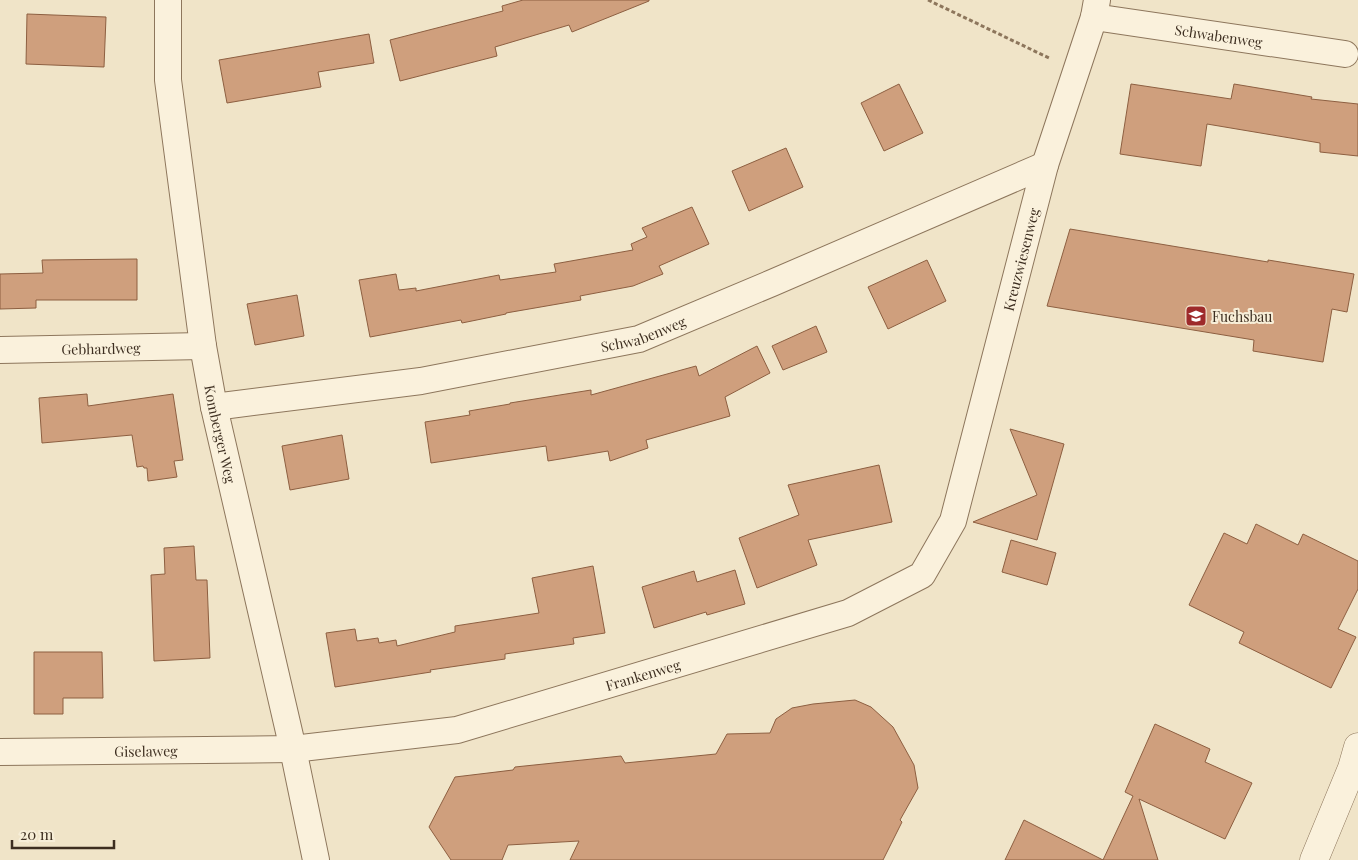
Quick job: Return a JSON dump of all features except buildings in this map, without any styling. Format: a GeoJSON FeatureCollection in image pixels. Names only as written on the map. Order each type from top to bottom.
{"type":"FeatureCollection","features":[{"type":"Feature","properties":{"kind":"street","name":"Komberger Weg"},"geometry":{"type":"LineString","coordinates":[[168,0],[168,80],[203,346],[214,407],[294,749],[316,860]]}},
{"type":"Feature","properties":{"kind":"street","name":"Kreuzwiesenweg"},"geometry":{"type":"LineString","coordinates":[[954,521],[1045,165],[1095,8]]}},
{"type":"Feature","properties":{"kind":"street","name":"Schwabenweg"},"geometry":{"type":"LineString","coordinates":[[1095,8],[1345,54]]}},
{"type":"Feature","properties":{"kind":"street","name":"Schwabenweg"},"geometry":{"type":"LineString","coordinates":[[214,407],[421,381],[639,339],[1045,165]]}},
{"type":"Feature","properties":{"kind":"street","name":"Gebhardweg"},"geometry":{"type":"LineString","coordinates":[[0,350],[203,346]]}},
{"type":"Feature","properties":{"kind":"street","name":"Frankenweg"},"geometry":{"type":"LineString","coordinates":[[294,749],[457,730],[848,613],[922,575],[954,521]]}},
{"type":"Feature","properties":{"kind":"street"},"geometry":{"type":"LineString","coordinates":[[1314,860],[1352,768],[1358,747]]}},
{"type":"Feature","properties":{"kind":"street","name":"Giselaweg"},"geometry":{"type":"LineString","coordinates":[[0,752],[294,749]]}},
{"type":"Feature","properties":{"kind":"path"},"geometry":{"type":"LineString","coordinates":[[928,0],[1076,71]]}},
{"type":"Feature","properties":{"kind":"place","name":"Fuchsbau"},"geometry":{"type":"Point","coordinates":[1196,316]}}]}
